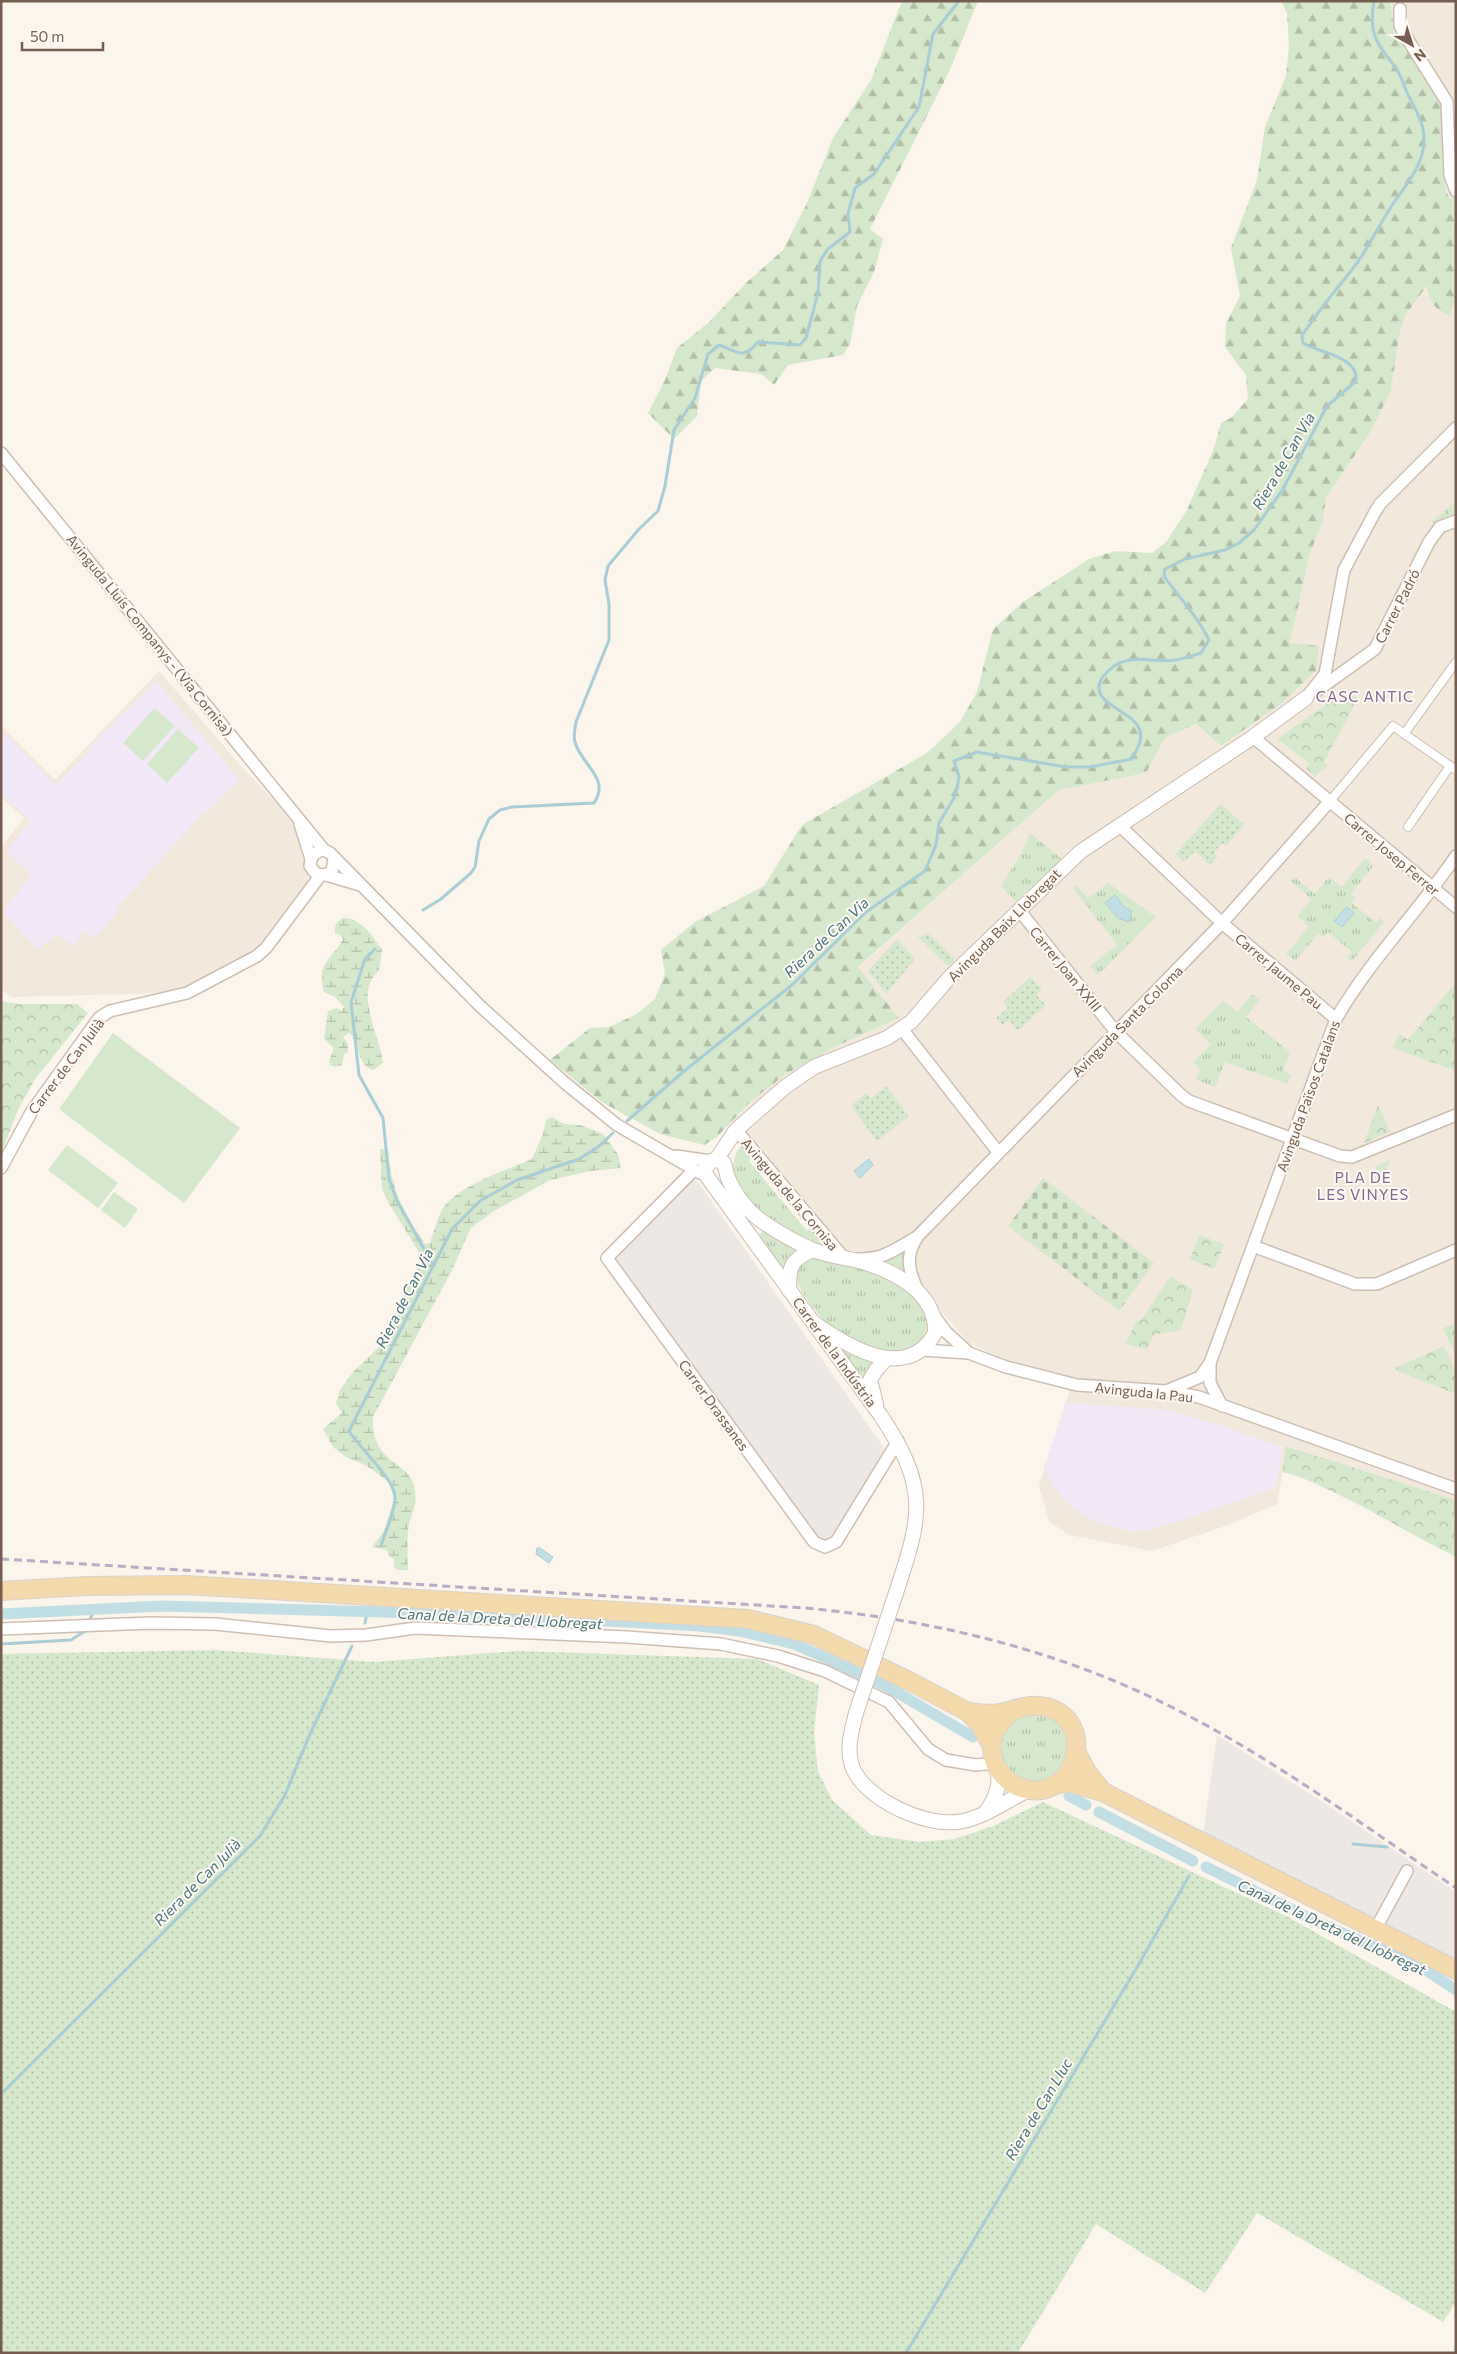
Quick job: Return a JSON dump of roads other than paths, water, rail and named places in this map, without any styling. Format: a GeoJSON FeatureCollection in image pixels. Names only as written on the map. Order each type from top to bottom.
{"type":"FeatureCollection","features":[{"type":"Feature","properties":{"kind":"main road"},"geometry":{"type":"LineString","coordinates":[[1,1591],[103,1586],[200,1586],[748,1619],[814,1635],[968,1712],[980,1725],[995,1759],[1010,1782],[1029,1790],[1046,1789],[1057,1784],[1070,1772],[1077,1753]]}},
{"type":"Feature","properties":{"kind":"main road"},"geometry":{"type":"LineString","coordinates":[[968,1712],[993,1714],[1038,1705],[1050,1708],[1061,1714],[1074,1731],[1077,1753],[1087,1772],[1103,1792]]}},
{"type":"Feature","properties":{"kind":"main road"},"geometry":{"type":"LineString","coordinates":[[995,1759],[997,1727],[1014,1710]]}},
{"type":"Feature","properties":{"kind":"main road"},"geometry":{"type":"LineString","coordinates":[[1057,1784],[1070,1783],[1103,1792],[1456,1970]]}},
{"type":"Feature","properties":{"kind":"street"},"geometry":{"type":"LineString","coordinates":[[1400,8],[1400,25],[1403,32],[1446,102],[1450,175],[1456,191]]}},
{"type":"Feature","properties":{"kind":"street"},"geometry":{"type":"LineString","coordinates":[[1306,698],[1320,682],[1329,665],[1344,570],[1375,512],[1380,504],[1456,428]]}},
{"type":"Feature","properties":{"kind":"street","name":"Avinguda Lluís Companys - (Via Cornisa)"},"geometry":{"type":"LineString","coordinates":[[1,453],[324,850]]}},
{"type":"Feature","properties":{"kind":"street","name":"Carrer Padró"},"geometry":{"type":"LineString","coordinates":[[1306,698],[1367,657],[1379,644],[1429,542],[1440,527],[1456,521]]}},
{"type":"Feature","properties":{"kind":"street"},"geometry":{"type":"LineString","coordinates":[[1404,734],[1456,662]]}},
{"type":"Feature","properties":{"kind":"street"},"geometry":{"type":"LineString","coordinates":[[1329,665],[1333,672],[1342,673]]}},
{"type":"Feature","properties":{"kind":"street","name":"Avinguda Baix Llobregat"},"geometry":{"type":"LineString","coordinates":[[713,1160],[736,1130],[785,1087],[814,1067],[887,1038],[902,1029],[1019,910],[1080,852],[1253,737],[1306,698]]}},
{"type":"Feature","properties":{"kind":"street"},"geometry":{"type":"LineString","coordinates":[[1330,801],[1393,726],[1453,768],[1408,827]]}},
{"type":"Feature","properties":{"kind":"street","name":"Carrer Josep Ferrer"},"geometry":{"type":"LineString","coordinates":[[1253,737],[1456,907]]}},
{"type":"Feature","properties":{"kind":"street","name":"Avinguda Santa Coloma"},"geometry":{"type":"LineString","coordinates":[[919,1292],[910,1275],[908,1262],[910,1248],[918,1236],[1222,923],[1330,801]]}},
{"type":"Feature","properties":{"kind":"street","name":"Avinguda Lluís Companys - (Via Cornisa)"},"geometry":{"type":"LineString","coordinates":[[298,818],[310,859]]}},
{"type":"Feature","properties":{"kind":"street","name":"Carrer Jaume Pau"},"geometry":{"type":"LineString","coordinates":[[1120,825],[1222,923],[1336,1019]]}},
{"type":"Feature","properties":{"kind":"street"},"geometry":{"type":"LineString","coordinates":[[361,885],[323,876],[311,869],[310,859],[316,853],[324,850],[361,885],[480,1006],[565,1084],[617,1125],[670,1155],[693,1171],[719,1180],[726,1173]]}},
{"type":"Feature","properties":{"kind":"street","name":"Avinguda Països Catalans"},"geometry":{"type":"LineString","coordinates":[[1166,1391],[1200,1376],[1210,1363],[1336,1019],[1356,985],[1433,889],[1456,856]]}},
{"type":"Feature","properties":{"kind":"street"},"geometry":{"type":"LineString","coordinates":[[323,876],[332,871],[334,860]]}},
{"type":"Feature","properties":{"kind":"street","name":"Carrer de Can Julià"},"geometry":{"type":"LineString","coordinates":[[1,1168],[32,1111],[99,1018],[110,1011],[187,993],[257,956],[266,948],[323,876]]}},
{"type":"Feature","properties":{"kind":"street","name":"Carrer Joan XXIII"},"geometry":{"type":"LineString","coordinates":[[1019,910],[1116,1032],[1189,1101],[1340,1156],[1354,1157],[1456,1115]]}},
{"type":"Feature","properties":{"kind":"street"},"geometry":{"type":"LineString","coordinates":[[902,1029],[998,1152]]}},
{"type":"Feature","properties":{"kind":"street","name":"Avinguda de la Cornisa"},"geometry":{"type":"LineString","coordinates":[[736,1130],[844,1259]]}},
{"type":"Feature","properties":{"kind":"street"},"geometry":{"type":"LineString","coordinates":[[670,1155],[724,1163],[733,1190],[749,1210],[775,1230],[813,1250],[867,1264],[903,1279],[919,1292],[946,1332],[969,1353]]}},
{"type":"Feature","properties":{"kind":"street"},"geometry":{"type":"LineString","coordinates":[[708,1177],[706,1166],[713,1160]]}},
{"type":"Feature","properties":{"kind":"street","name":"Carrer Drassanes"},"geometry":{"type":"LineString","coordinates":[[693,1171],[607,1258],[814,1542],[825,1547],[836,1542],[898,1441]]}},
{"type":"Feature","properties":{"kind":"street","name":"Carrer de la Indústria"},"geometry":{"type":"LineString","coordinates":[[708,1177],[880,1414],[907,1457],[915,1483],[918,1508],[910,1549],[856,1713],[850,1740],[850,1759],[860,1781],[876,1796],[905,1811],[941,1822],[961,1822],[986,1812],[1029,1790]]}},
{"type":"Feature","properties":{"kind":"street","name":"Avinguda Santa Coloma"},"geometry":{"type":"LineString","coordinates":[[844,1259],[869,1260],[886,1256],[918,1236]]}},
{"type":"Feature","properties":{"kind":"street"},"geometry":{"type":"LineString","coordinates":[[1253,1246],[1355,1284],[1377,1284],[1456,1250]]}},
{"type":"Feature","properties":{"kind":"street"},"geometry":{"type":"LineString","coordinates":[[789,1290],[789,1272],[793,1263],[799,1256],[813,1250]]}},
{"type":"Feature","properties":{"kind":"street"},"geometry":{"type":"LineString","coordinates":[[922,1350],[935,1333],[932,1312]]}},
{"type":"Feature","properties":{"kind":"street"},"geometry":{"type":"LineString","coordinates":[[814,1323],[853,1348],[887,1358],[870,1380],[880,1414]]}},
{"type":"Feature","properties":{"kind":"street","name":"Avinguda la Pau"},"geometry":{"type":"LineString","coordinates":[[887,1358],[908,1356],[922,1350],[969,1353],[1006,1367],[1077,1385],[1166,1391],[1199,1397],[1456,1489]]}},
{"type":"Feature","properties":{"kind":"street","name":"Avinguda Països Catalans"},"geometry":{"type":"LineString","coordinates":[[1210,1363],[1210,1383],[1222,1406]]}},
{"type":"Feature","properties":{"kind":"street"},"geometry":{"type":"LineString","coordinates":[[1,1629],[150,1623],[215,1624],[331,1636],[366,1635],[425,1628],[627,1637],[721,1644],[778,1656],[825,1671],[889,1702],[928,1749],[946,1760],[976,1765],[995,1759],[1000,1781],[997,1793],[986,1812]]}},
{"type":"Feature","properties":{"kind":"street"},"geometry":{"type":"LineString","coordinates":[[1375,1930],[1407,1871]]}},
{"type":"Feature","properties":{"kind":"water"},"geometry":{"type":"Polygon","coordinates":[[[1115,895],[1124,907],[1132,911],[1128,922],[1118,918],[1105,903],[1115,895]]]}},
{"type":"Feature","properties":{"kind":"water"},"geometry":{"type":"Polygon","coordinates":[[[1347,907],[1354,913],[1342,927],[1334,921],[1347,907]]]}},
{"type":"Feature","properties":{"kind":"water"},"geometry":{"type":"Polygon","coordinates":[[[869,1159],[873,1165],[860,1178],[854,1171],[869,1159]]]}},
{"type":"Feature","properties":{"kind":"water"},"geometry":{"type":"Polygon","coordinates":[[[537,1548],[553,1557],[549,1563],[536,1554],[537,1548]]]}},
{"type":"Feature","properties":{"kind":"waterway","name":"Riera de Can Julià"},"geometry":{"type":"LineString","coordinates":[[423,910],[441,899],[471,873],[475,867],[479,841],[489,819],[500,810],[512,807],[594,803],[598,794],[599,786],[597,779],[578,750],[574,735],[576,722],[609,640],[609,604],[605,580],[608,566],[639,529],[658,511],[665,486],[674,430],[695,398],[708,354],[719,345],[735,352],[744,353],[753,348],[758,342],[800,345],[806,338],[818,293],[820,261],[828,249],[850,232],[848,214],[855,188],[874,174],[919,107],[933,34],[959,1]]}},
{"type":"Feature","properties":{"kind":"waterway","name":"Riera de Can Via"},"geometry":{"type":"LineString","coordinates":[[627,1121],[683,1072],[793,984],[866,912],[925,871],[936,845],[939,823],[954,798],[957,788],[959,777],[954,761],[977,752],[1066,767],[1090,767],[1132,759],[1140,742],[1140,731],[1130,718],[1106,701],[1100,694],[1099,687],[1102,678],[1114,666],[1126,661],[1140,659],[1176,660],[1201,653],[1209,640],[1194,615],[1164,576],[1165,569],[1185,559],[1225,550],[1239,543],[1254,530],[1283,489],[1327,406],[1356,381],[1355,373],[1351,366],[1337,356],[1303,343],[1302,336],[1357,263],[1417,168],[1421,159],[1424,139],[1420,119],[1401,76],[1377,41],[1373,31],[1374,1]]}},
{"type":"Feature","properties":{"kind":"waterway","name":"Riera de Can Julià"},"geometry":{"type":"LineString","coordinates":[[375,949],[365,959],[351,1002],[359,1075],[383,1118],[389,1179],[397,1201],[433,1265]]}},
{"type":"Feature","properties":{"kind":"waterway","name":"Riera de Can Via"},"geometry":{"type":"LineString","coordinates":[[382,1543],[394,1509],[394,1491],[390,1482],[349,1431],[452,1229],[480,1201],[517,1180],[579,1159],[598,1147],[613,1133]]}},
{"type":"Feature","properties":{"kind":"waterway","name":"Riera de Can Via"},"geometry":{"type":"LineString","coordinates":[[365,1623],[369,1605]]}},
{"type":"Feature","properties":{"kind":"waterway","name":"Canal de la Dreta del Llobregat"},"geometry":{"type":"LineString","coordinates":[[1,1614],[162,1606],[493,1615],[700,1626],[739,1631],[794,1644],[886,1686],[973,1737]]}},
{"type":"Feature","properties":{"kind":"waterway"},"geometry":{"type":"LineString","coordinates":[[1,1644],[71,1640],[85,1631],[95,1608]]}},
{"type":"Feature","properties":{"kind":"waterway","name":"Riera de Can Julià"},"geometry":{"type":"LineString","coordinates":[[1,2094],[260,1836],[285,1795],[309,1736],[352,1646]]}},
{"type":"Feature","properties":{"kind":"waterway","name":"Canal de la Dreta del Llobregat"},"geometry":{"type":"LineString","coordinates":[[1069,1796],[1086,1805]]}},
{"type":"Feature","properties":{"kind":"waterway","name":"Canal de la Dreta del Llobregat"},"geometry":{"type":"LineString","coordinates":[[1099,1812],[1193,1861]]}},
{"type":"Feature","properties":{"kind":"waterway"},"geometry":{"type":"LineString","coordinates":[[1353,1844],[1387,1847]]}},
{"type":"Feature","properties":{"kind":"waterway","name":"Canal de la Dreta del Llobregat"},"geometry":{"type":"LineString","coordinates":[[1206,1867],[1317,1922],[1421,1967],[1456,1990]]}},
{"type":"Feature","properties":{"kind":"waterway","name":"Riera de Can Lluc"},"geometry":{"type":"LineString","coordinates":[[906,2353],[1136,1969],[1189,1876]]}},
{"type":"Feature","properties":{"kind":"railway"},"geometry":{"type":"LineString","coordinates":[[1,1559],[805,1608],[854,1613],[952,1630],[1048,1656],[1140,1692],[1185,1714],[1255,1753],[1356,1819],[1456,1888]]}},
{"type":"Feature","properties":{"kind":"district","name":"CASC ANTIC"},"geometry":{"type":"Point","coordinates":[1365,696]}},
{"type":"Feature","properties":{"kind":"district","name":"PLA DE LES VINYES"},"geometry":{"type":"Point","coordinates":[1363,1186]}}]}
